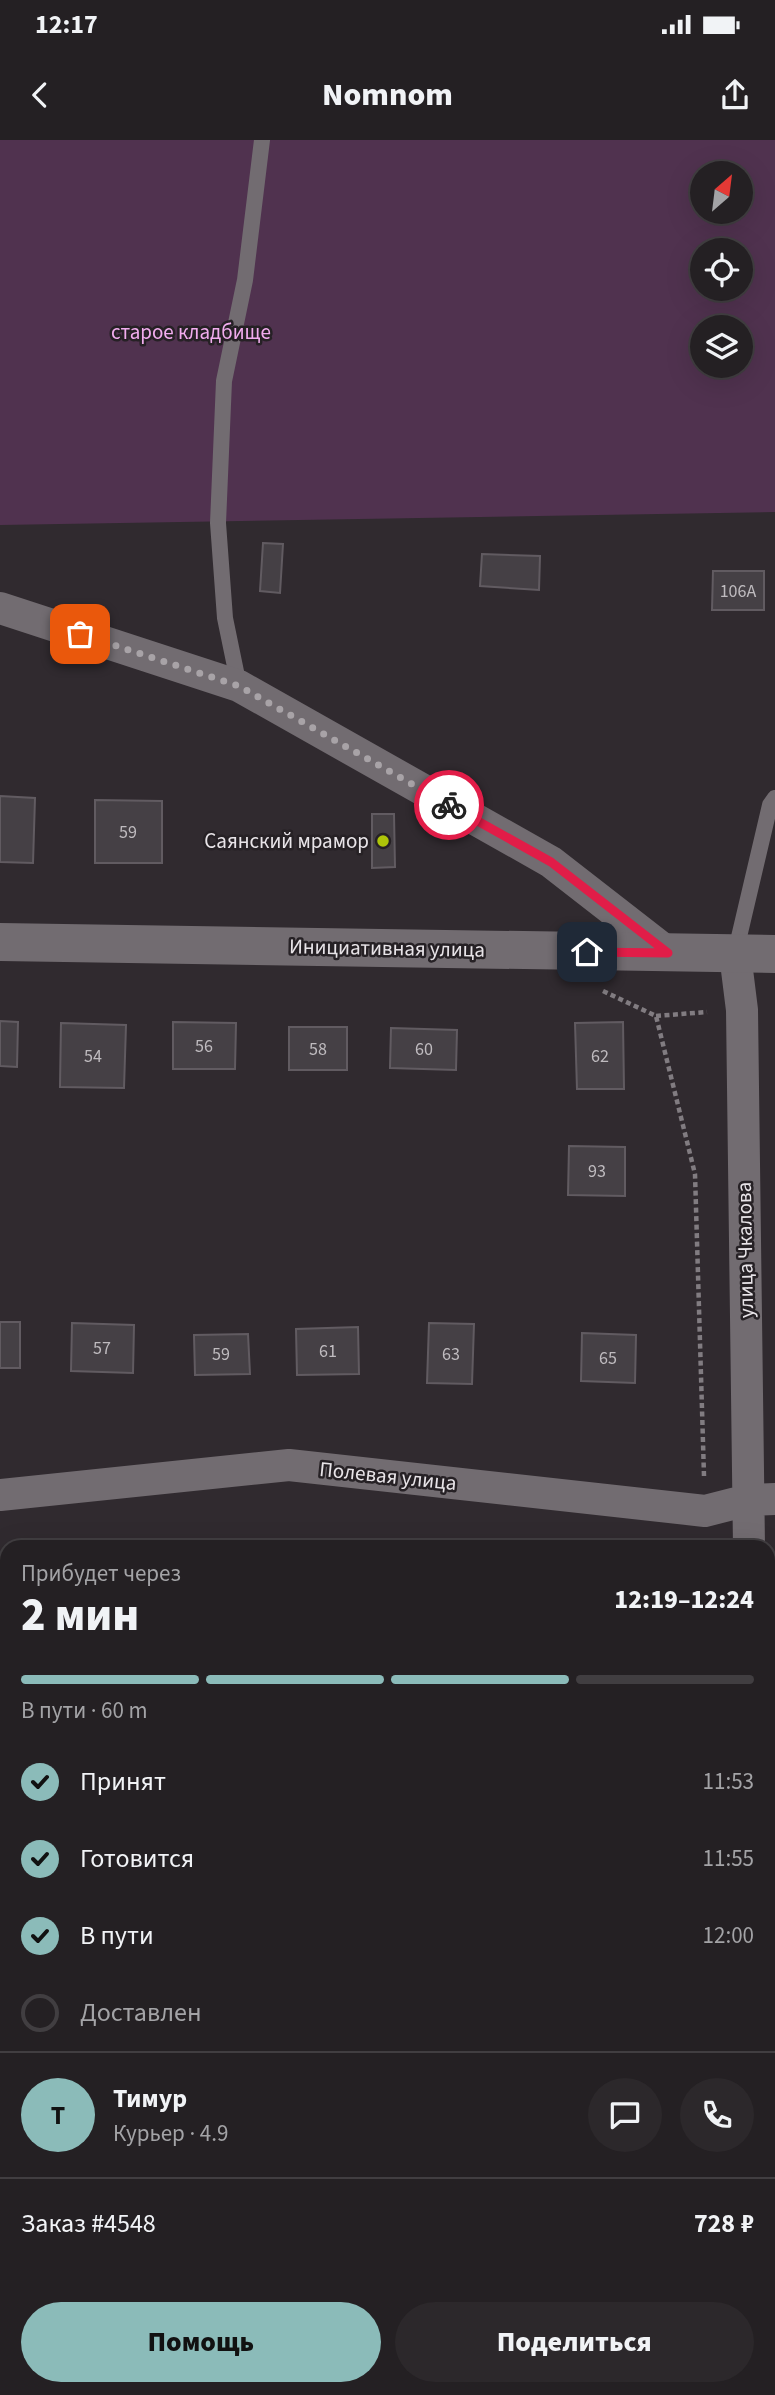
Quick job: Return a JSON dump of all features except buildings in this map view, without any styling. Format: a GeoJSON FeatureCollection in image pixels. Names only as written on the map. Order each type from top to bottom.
{"type":"FeatureCollection","features":[{"type":"Feature","properties":{"kind":"street"},"geometry":{"type":"LineString","coordinates":[[0,608],[239,686],[551,862],[668,953]]}},
{"type":"Feature","properties":{"kind":"street","name":"Инициативная улица"},"geometry":{"type":"LineString","coordinates":[[0,942],[775,954]]}},
{"type":"Feature","properties":{"kind":"street","name":"улица Чкалова"},"geometry":{"type":"LineString","coordinates":[[735,954],[742,1010],[762,1499],[751,1540]]}},
{"type":"Feature","properties":{"kind":"street","name":"Полевая улица"},"geometry":{"type":"LineString","coordinates":[[0,1495],[289,1465],[705,1511],[762,1499]]}},
{"type":"Feature","properties":{"kind":"lane"},"geometry":{"type":"LineString","coordinates":[[239,686],[225,618],[218,523],[223,381],[245,280],[262,140]]}},
{"type":"Feature","properties":{"kind":"lane"},"geometry":{"type":"LineString","coordinates":[[735,954],[769,805],[775,798]]}},
{"type":"Feature","properties":{"kind":"path"},"geometry":{"type":"LineString","coordinates":[[597,989],[656,1016],[695,1174],[705,1511]]}},
{"type":"Feature","properties":{"kind":"green space","name":"старое кладбище"},"geometry":{"type":"Polygon","coordinates":[[[0,140],[775,140],[775,512],[0,525],[0,140]]]}},
{"type":"Feature","properties":{"kind":"way so far"},"geometry":{"type":"LineString","coordinates":[[80,634],[239,686],[449,805]]}},
{"type":"Feature","properties":{"kind":"place","name":"Саянский мрамор"},"geometry":{"type":"Point","coordinates":[383,841]}},
{"type":"Feature","properties":{"kind":"route"},"geometry":{"type":"LineString","coordinates":[[449,805],[551,862],[668,953],[587,952]]}}]}
